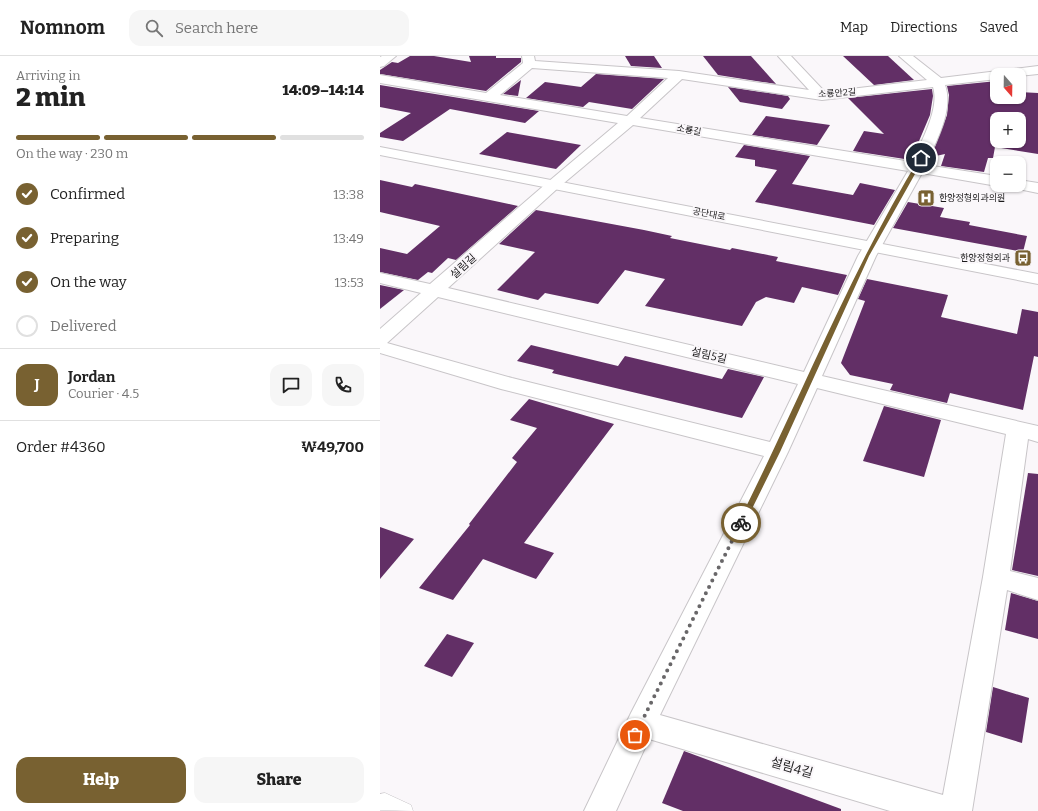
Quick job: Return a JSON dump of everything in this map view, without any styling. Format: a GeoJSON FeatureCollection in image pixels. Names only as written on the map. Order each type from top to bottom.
{"type":"FeatureCollection","features":[{"type":"Feature","properties":{"kind":"street"},"geometry":{"type":"LineString","coordinates":[[380,63],[390,56]]}},
{"type":"Feature","properties":{"kind":"street"},"geometry":{"type":"LineString","coordinates":[[784,56],[822,96]]}},
{"type":"Feature","properties":{"kind":"street"},"geometry":{"type":"LineString","coordinates":[[600,811],[641,723],[777,452],[869,251],[917,169],[930,138],[941,107],[942,94],[938,82],[904,56]]}},
{"type":"Feature","properties":{"kind":"street"},"geometry":{"type":"LineString","coordinates":[[489,97],[529,60]]}},
{"type":"Feature","properties":{"kind":"street","name":"소룡안2길"},"geometry":{"type":"LineString","coordinates":[[529,60],[678,74],[822,96],[990,76]]}},
{"type":"Feature","properties":{"kind":"street","name":"소룡안2길"},"geometry":{"type":"LineString","coordinates":[[1022,68],[1036,64]]}},
{"type":"Feature","properties":{"kind":"street","name":"설림길"},"geometry":{"type":"LineString","coordinates":[[380,339],[435,292],[549,188],[630,120],[678,74]]}},
{"type":"Feature","properties":{"kind":"street","name":"소룡길"},"geometry":{"type":"LineString","coordinates":[[380,80],[990,180]]}},
{"type":"Feature","properties":{"kind":"street","name":"공단대로"},"geometry":{"type":"LineString","coordinates":[[380,151],[549,188],[869,251],[1038,279]]}},
{"type":"Feature","properties":{"kind":"street","name":"공단대로"},"geometry":{"type":"LineString","coordinates":[[380,164],[549,188]]}},
{"type":"Feature","properties":{"kind":"street"},"geometry":{"type":"LineString","coordinates":[[1026,186],[1038,188]]}},
{"type":"Feature","properties":{"kind":"street","name":"공단대로"},"geometry":{"type":"LineString","coordinates":[[869,251],[1038,290]]}},
{"type":"Feature","properties":{"kind":"street","name":"설림5길"},"geometry":{"type":"LineString","coordinates":[[380,278],[1028,431]]}},
{"type":"Feature","properties":{"kind":"street"},"geometry":{"type":"LineString","coordinates":[[380,347],[508,384],[777,452]]}},
{"type":"Feature","properties":{"kind":"street"},"geometry":{"type":"LineString","coordinates":[[956,811],[996,577],[1028,431]]}},
{"type":"Feature","properties":{"kind":"street"},"geometry":{"type":"LineString","coordinates":[[996,577],[1038,589]]}},
{"type":"Feature","properties":{"kind":"street","name":"설림4길"},"geometry":{"type":"LineString","coordinates":[[641,723],[943,811]]}},
{"type":"Feature","properties":{"kind":"lane"},"geometry":{"type":"LineString","coordinates":[[380,802],[385,801],[406,811]]}},
{"type":"Feature","properties":{"kind":"building"},"geometry":{"type":"Polygon","coordinates":[[[410,56],[434,56],[471,62],[469,56],[496,56],[496,58],[521,58],[521,62],[486,91],[380,74],[380,70],[392,62],[398,63],[410,56]]]}},
{"type":"Feature","properties":{"kind":"building"},"geometry":{"type":"Polygon","coordinates":[[[625,56],[654,56],[662,68],[631,66],[625,56]]]}},
{"type":"Feature","properties":{"kind":"building"},"geometry":{"type":"Polygon","coordinates":[[[703,56],[751,56],[776,84],[718,75],[703,56]]]}},
{"type":"Feature","properties":{"kind":"building"},"geometry":{"type":"Polygon","coordinates":[[[843,56],[888,56],[914,80],[874,85],[843,56]]]}},
{"type":"Feature","properties":{"kind":"building"},"geometry":{"type":"Polygon","coordinates":[[[596,74],[664,79],[632,109],[589,102],[583,107],[526,98],[545,82],[581,87],[596,74]]]}},
{"type":"Feature","properties":{"kind":"building"},"geometry":{"type":"Polygon","coordinates":[[[521,80],[518,96],[503,94],[521,80]]]}},
{"type":"Feature","properties":{"kind":"building"},"geometry":{"type":"Polygon","coordinates":[[[990,82],[990,104],[1026,104],[1026,92],[1038,93],[1038,154],[1001,148],[1026,148],[1026,112],[990,112],[990,148],[995,148],[993,156],[988,158],[984,172],[941,166],[945,154],[931,157],[947,115],[949,95],[947,86],[990,82]]]}},
{"type":"Feature","properties":{"kind":"building"},"geometry":{"type":"Polygon","coordinates":[[[380,85],[539,111],[525,123],[450,109],[403,141],[380,137],[380,133],[411,113],[380,107],[380,85]]]}},
{"type":"Feature","properties":{"kind":"building"},"geometry":{"type":"Polygon","coordinates":[[[728,87],[788,96],[790,99],[782,109],[740,102],[728,87]]]}},
{"type":"Feature","properties":{"kind":"building"},"geometry":{"type":"Polygon","coordinates":[[[932,89],[933,96],[930,115],[911,160],[853,151],[864,131],[884,134],[848,98],[932,89]]]}},
{"type":"Feature","properties":{"kind":"building"},"geometry":{"type":"Polygon","coordinates":[[[766,116],[830,125],[817,145],[752,135],[766,116]]]}},
{"type":"Feature","properties":{"kind":"building"},"geometry":{"type":"Polygon","coordinates":[[[507,132],[581,145],[556,169],[479,154],[507,132]]]}},
{"type":"Feature","properties":{"kind":"building"},"geometry":{"type":"Polygon","coordinates":[[[744,145],[810,156],[792,184],[853,195],[860,183],[895,190],[874,225],[755,202],[777,170],[755,166],[755,160],[735,157],[744,145]]]}},
{"type":"Feature","properties":{"kind":"building"},"geometry":{"type":"Polygon","coordinates":[[[380,180],[412,187],[415,184],[518,206],[456,260],[448,258],[432,273],[428,272],[418,280],[380,272],[380,248],[407,254],[440,226],[380,212],[380,180]]]}},
{"type":"Feature","properties":{"kind":"building"},"geometry":{"type":"Polygon","coordinates":[[[908,202],[944,208],[940,217],[970,222],[969,225],[1027,236],[1023,252],[893,228],[908,202]]]}},
{"type":"Feature","properties":{"kind":"building"},"geometry":{"type":"Polygon","coordinates":[[[536,210],[644,230],[672,236],[670,238],[730,250],[732,248],[778,257],[776,261],[847,275],[838,295],[802,287],[794,303],[766,297],[756,302],[742,326],[645,306],[665,279],[625,270],[598,304],[545,293],[538,300],[497,290],[535,252],[499,244],[536,210]]]}},
{"type":"Feature","properties":{"kind":"building"},"geometry":{"type":"Polygon","coordinates":[[[867,279],[948,295],[941,317],[1017,334],[1022,309],[1038,312],[1038,357],[1034,356],[1023,410],[950,393],[947,403],[890,390],[893,384],[850,375],[841,363],[865,301],[858,299],[867,279]]]}},
{"type":"Feature","properties":{"kind":"building"},"geometry":{"type":"Polygon","coordinates":[[[380,285],[404,290],[380,309],[380,285]]]}},
{"type":"Feature","properties":{"kind":"building"},"geometry":{"type":"Polygon","coordinates":[[[531,345],[618,366],[625,356],[722,379],[728,369],[764,377],[742,418],[552,373],[554,370],[517,361],[531,345]]]}},
{"type":"Feature","properties":{"kind":"building"},"geometry":{"type":"Polygon","coordinates":[[[529,399],[614,424],[524,543],[554,553],[536,579],[483,559],[453,600],[419,588],[470,525],[469,524],[517,462],[512,458],[537,428],[510,420],[529,399]]]}},
{"type":"Feature","properties":{"kind":"building"},"geometry":{"type":"Polygon","coordinates":[[[884,406],[941,420],[924,477],[863,461],[884,406]]]}},
{"type":"Feature","properties":{"kind":"building"},"geometry":{"type":"Polygon","coordinates":[[[1028,473],[1038,474],[1038,576],[1012,570],[1028,473]]]}},
{"type":"Feature","properties":{"kind":"building"},"geometry":{"type":"Polygon","coordinates":[[[380,527],[414,539],[380,579],[380,527]]]}},
{"type":"Feature","properties":{"kind":"building"},"geometry":{"type":"Polygon","coordinates":[[[1011,593],[1038,601],[1038,639],[1005,630],[1011,593]]]}},
{"type":"Feature","properties":{"kind":"building"},"geometry":{"type":"Polygon","coordinates":[[[447,634],[474,643],[452,677],[424,666],[447,634]]]}},
{"type":"Feature","properties":{"kind":"building"},"geometry":{"type":"Polygon","coordinates":[[[993,687],[1029,698],[1022,743],[986,732],[993,687]]]}},
{"type":"Feature","properties":{"kind":"building"},"geometry":{"type":"Polygon","coordinates":[[[684,751],[841,809],[841,811],[683,811],[662,803],[684,751]]]}},
{"type":"Feature","properties":{"kind":"way so far"},"geometry":{"type":"LineString","coordinates":[[635,735],[741,523]]}},
{"type":"Feature","properties":{"kind":"place","name":"한양정형외과의원"},"geometry":{"type":"Point","coordinates":[926,198]}},
{"type":"Feature","properties":{"kind":"place","name":"한양정형외과"},"geometry":{"type":"Point","coordinates":[1023,258]}},
{"type":"Feature","properties":{"kind":"route"},"geometry":{"type":"LineString","coordinates":[[741,523],[777,452],[866,256],[917,169],[921,158]]}}]}
